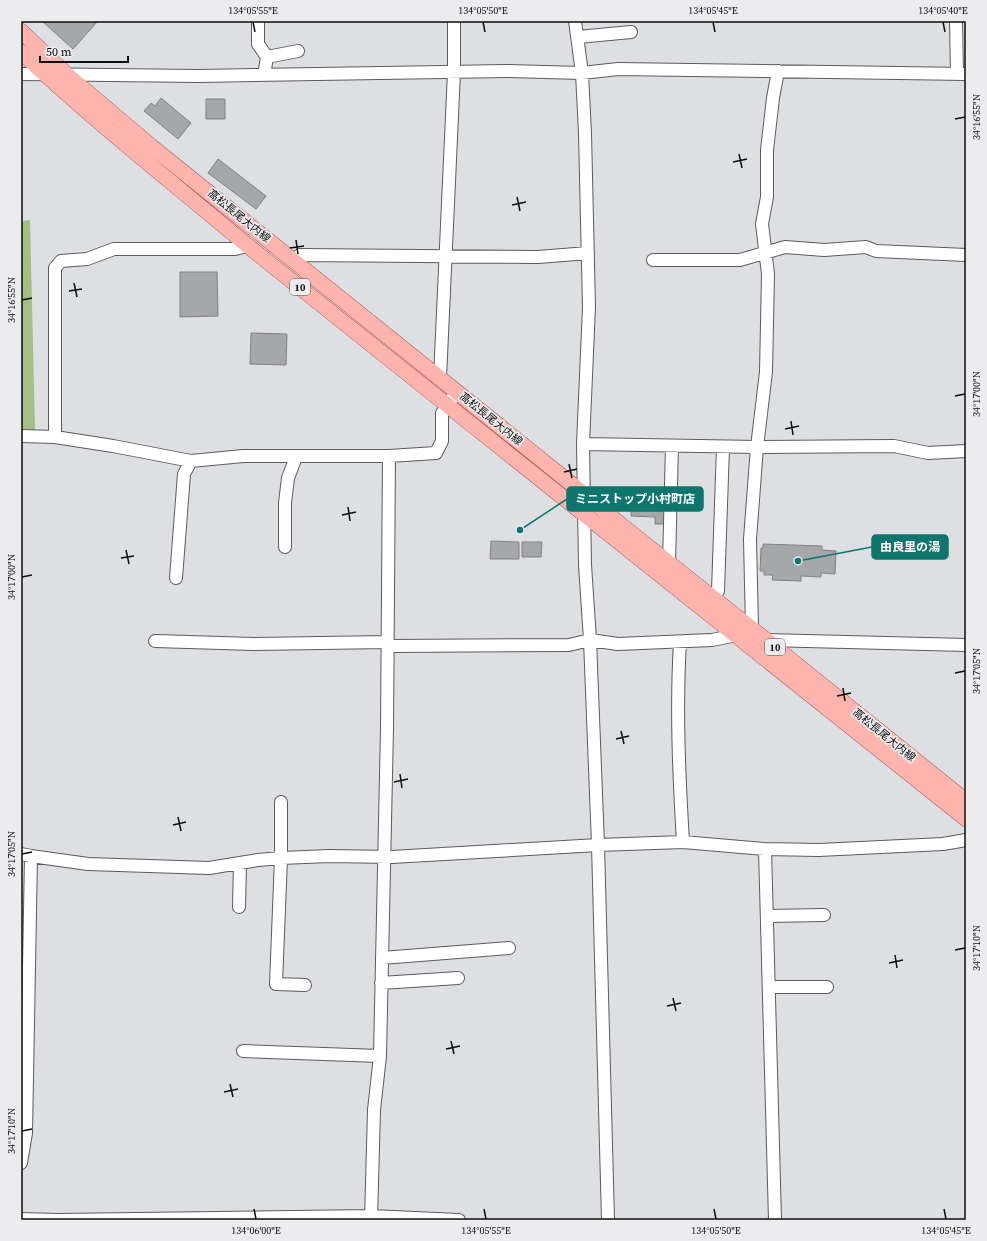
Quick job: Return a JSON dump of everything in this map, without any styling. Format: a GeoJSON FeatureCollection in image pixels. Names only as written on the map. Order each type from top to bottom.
{"type":"FeatureCollection","features":[{"type":"Feature","properties":{"kind":"main road","name":"高松長尾大内線"},"geometry":{"type":"LineString","coordinates":[[21,32],[66,74],[152,147],[966,801]]}},
{"type":"Feature","properties":{"kind":"main road","name":"高松長尾大内線"},"geometry":{"type":"LineString","coordinates":[[21,52],[44,74],[248,246],[966,818]]}},
{"type":"Feature","properties":{"kind":"street"},"geometry":{"type":"LineString","coordinates":[[258,21],[258,44],[267,56],[264,75]]}},
{"type":"Feature","properties":{"kind":"street"},"geometry":{"type":"LineString","coordinates":[[440,378],[454,72],[454,21]]}},
{"type":"Feature","properties":{"kind":"street"},"geometry":{"type":"LineString","coordinates":[[575,21],[582,73],[585,133],[589,307],[583,444],[585,564],[590,640],[598,845],[608,1220]]}},
{"type":"Feature","properties":{"kind":"street"},"geometry":{"type":"LineString","coordinates":[[21,74],[199,76],[507,70],[582,73],[618,69],[961,74],[956,21]]}},
{"type":"Feature","properties":{"kind":"street"},"geometry":{"type":"LineString","coordinates":[[578,37],[631,32]]}},
{"type":"Feature","properties":{"kind":"street"},"geometry":{"type":"LineString","coordinates":[[267,56],[298,51]]}},
{"type":"Feature","properties":{"kind":"street"},"geometry":{"type":"LineString","coordinates":[[752,629],[750,539],[757,447],[766,372],[768,274],[762,224],[767,197],[768,150],[773,98],[778,71]]}},
{"type":"Feature","properties":{"kind":"street"},"geometry":{"type":"LineString","coordinates":[[55,437],[55,268],[61,261],[87,259],[114,249],[235,249],[248,246]]}},
{"type":"Feature","properties":{"kind":"street"},"geometry":{"type":"LineString","coordinates":[[653,260],[740,260],[785,247],[824,250],[866,247],[876,251],[966,255]]}},
{"type":"Feature","properties":{"kind":"street"},"geometry":{"type":"LineString","coordinates":[[293,260],[300,255],[538,257],[588,253]]}},
{"type":"Feature","properties":{"kind":"street"},"geometry":{"type":"LineString","coordinates":[[21,436],[55,437],[113,446],[191,461],[243,456],[389,456],[436,453],[442,441],[442,413],[457,391]]}},
{"type":"Feature","properties":{"kind":"street"},"geometry":{"type":"LineString","coordinates":[[583,444],[723,447],[894,446],[928,453],[966,451]]}},
{"type":"Feature","properties":{"kind":"street"},"geometry":{"type":"LineString","coordinates":[[668,563],[672,446]]}},
{"type":"Feature","properties":{"kind":"street"},"geometry":{"type":"LineString","coordinates":[[718,591],[723,447]]}},
{"type":"Feature","properties":{"kind":"street"},"geometry":{"type":"LineString","coordinates":[[371,1218],[374,1110],[380,1056],[382,983],[388,644],[389,456]]}},
{"type":"Feature","properties":{"kind":"street"},"geometry":{"type":"LineString","coordinates":[[286,547],[285,503],[288,478],[296,457]]}},
{"type":"Feature","properties":{"kind":"street"},"geometry":{"type":"LineString","coordinates":[[176,578],[184,474],[191,461]]}},
{"type":"Feature","properties":{"kind":"street"},"geometry":{"type":"LineString","coordinates":[[155,641],[254,644],[569,645],[590,640],[618,644],[680,642],[712,640],[736,635]]}},
{"type":"Feature","properties":{"kind":"street"},"geometry":{"type":"LineString","coordinates":[[766,640],[966,645]]}},
{"type":"Feature","properties":{"kind":"street"},"geometry":{"type":"LineString","coordinates":[[680,642],[678,680],[678,768],[683,842]]}},
{"type":"Feature","properties":{"kind":"street"},"geometry":{"type":"LineString","coordinates":[[281,802],[282,858],[276,984],[305,985]]}},
{"type":"Feature","properties":{"kind":"street"},"geometry":{"type":"LineString","coordinates":[[21,1162],[26,1133],[26,855],[88,864],[209,868],[282,858],[330,856],[384,857],[598,845],[683,842],[765,849],[819,850],[943,844],[966,840]]}},
{"type":"Feature","properties":{"kind":"street"},"geometry":{"type":"LineString","coordinates":[[765,849],[775,1220]]}},
{"type":"Feature","properties":{"kind":"street"},"geometry":{"type":"LineString","coordinates":[[239,908],[240,863]]}},
{"type":"Feature","properties":{"kind":"street"},"geometry":{"type":"LineString","coordinates":[[767,916],[824,916]]}},
{"type":"Feature","properties":{"kind":"street"},"geometry":{"type":"LineString","coordinates":[[382,958],[509,948]]}},
{"type":"Feature","properties":{"kind":"street"},"geometry":{"type":"LineString","coordinates":[[382,983],[458,978]]}},
{"type":"Feature","properties":{"kind":"street"},"geometry":{"type":"LineString","coordinates":[[769,987],[828,987]]}},
{"type":"Feature","properties":{"kind":"street"},"geometry":{"type":"LineString","coordinates":[[243,1051],[380,1056]]}},
{"type":"Feature","properties":{"kind":"street"},"geometry":{"type":"LineString","coordinates":[[21,1219],[371,1218],[459,1220]]}},
{"type":"Feature","properties":{"kind":"green space"},"geometry":{"type":"Polygon","coordinates":[[[30,220],[35,430],[21,429],[21,221],[30,220]]]}},
{"type":"Feature","properties":{"kind":"building"},"geometry":{"type":"Polygon","coordinates":[[[42,21],[96,21],[97,22],[73,49],[42,21]]]}},
{"type":"Feature","properties":{"kind":"building"},"geometry":{"type":"Polygon","coordinates":[[[161,98],[191,123],[178,139],[144,111],[151,103],[155,106],[161,98]]]}},
{"type":"Feature","properties":{"kind":"building"},"geometry":{"type":"Polygon","coordinates":[[[206,99],[225,99],[225,119],[206,119],[206,99]]]}},
{"type":"Feature","properties":{"kind":"building"},"geometry":{"type":"Polygon","coordinates":[[[218,159],[266,196],[256,209],[208,173],[218,159]]]}},
{"type":"Feature","properties":{"kind":"building"},"geometry":{"type":"Polygon","coordinates":[[[180,272],[217,272],[218,316],[180,317],[180,272]]]}},
{"type":"Feature","properties":{"kind":"building"},"geometry":{"type":"Polygon","coordinates":[[[251,333],[287,334],[286,365],[250,364],[251,333]]]}},
{"type":"Feature","properties":{"kind":"building"},"geometry":{"type":"Polygon","coordinates":[[[632,498],[668,499],[667,524],[655,524],[655,517],[631,516],[632,498]]]}},
{"type":"Feature","properties":{"kind":"building"},"geometry":{"type":"Polygon","coordinates":[[[491,541],[519,542],[519,559],[490,559],[491,541]]]}},
{"type":"Feature","properties":{"kind":"building"},"geometry":{"type":"Polygon","coordinates":[[[522,542],[542,542],[541,557],[522,557],[522,542]]]}},
{"type":"Feature","properties":{"kind":"building"},"geometry":{"type":"Polygon","coordinates":[[[763,544],[822,546],[822,550],[836,551],[835,574],[821,573],[821,577],[801,576],[801,581],[772,580],[773,575],[764,575],[764,571],[760,571],[761,548],[763,548],[763,544]]]}},
{"type":"Feature","properties":{"kind":"place","name":"ミニストップ小村町店"},"geometry":{"type":"Point","coordinates":[520,530]}},
{"type":"Feature","properties":{"kind":"place","name":"由良里の湯"},"geometry":{"type":"Point","coordinates":[798,561]}}]}
